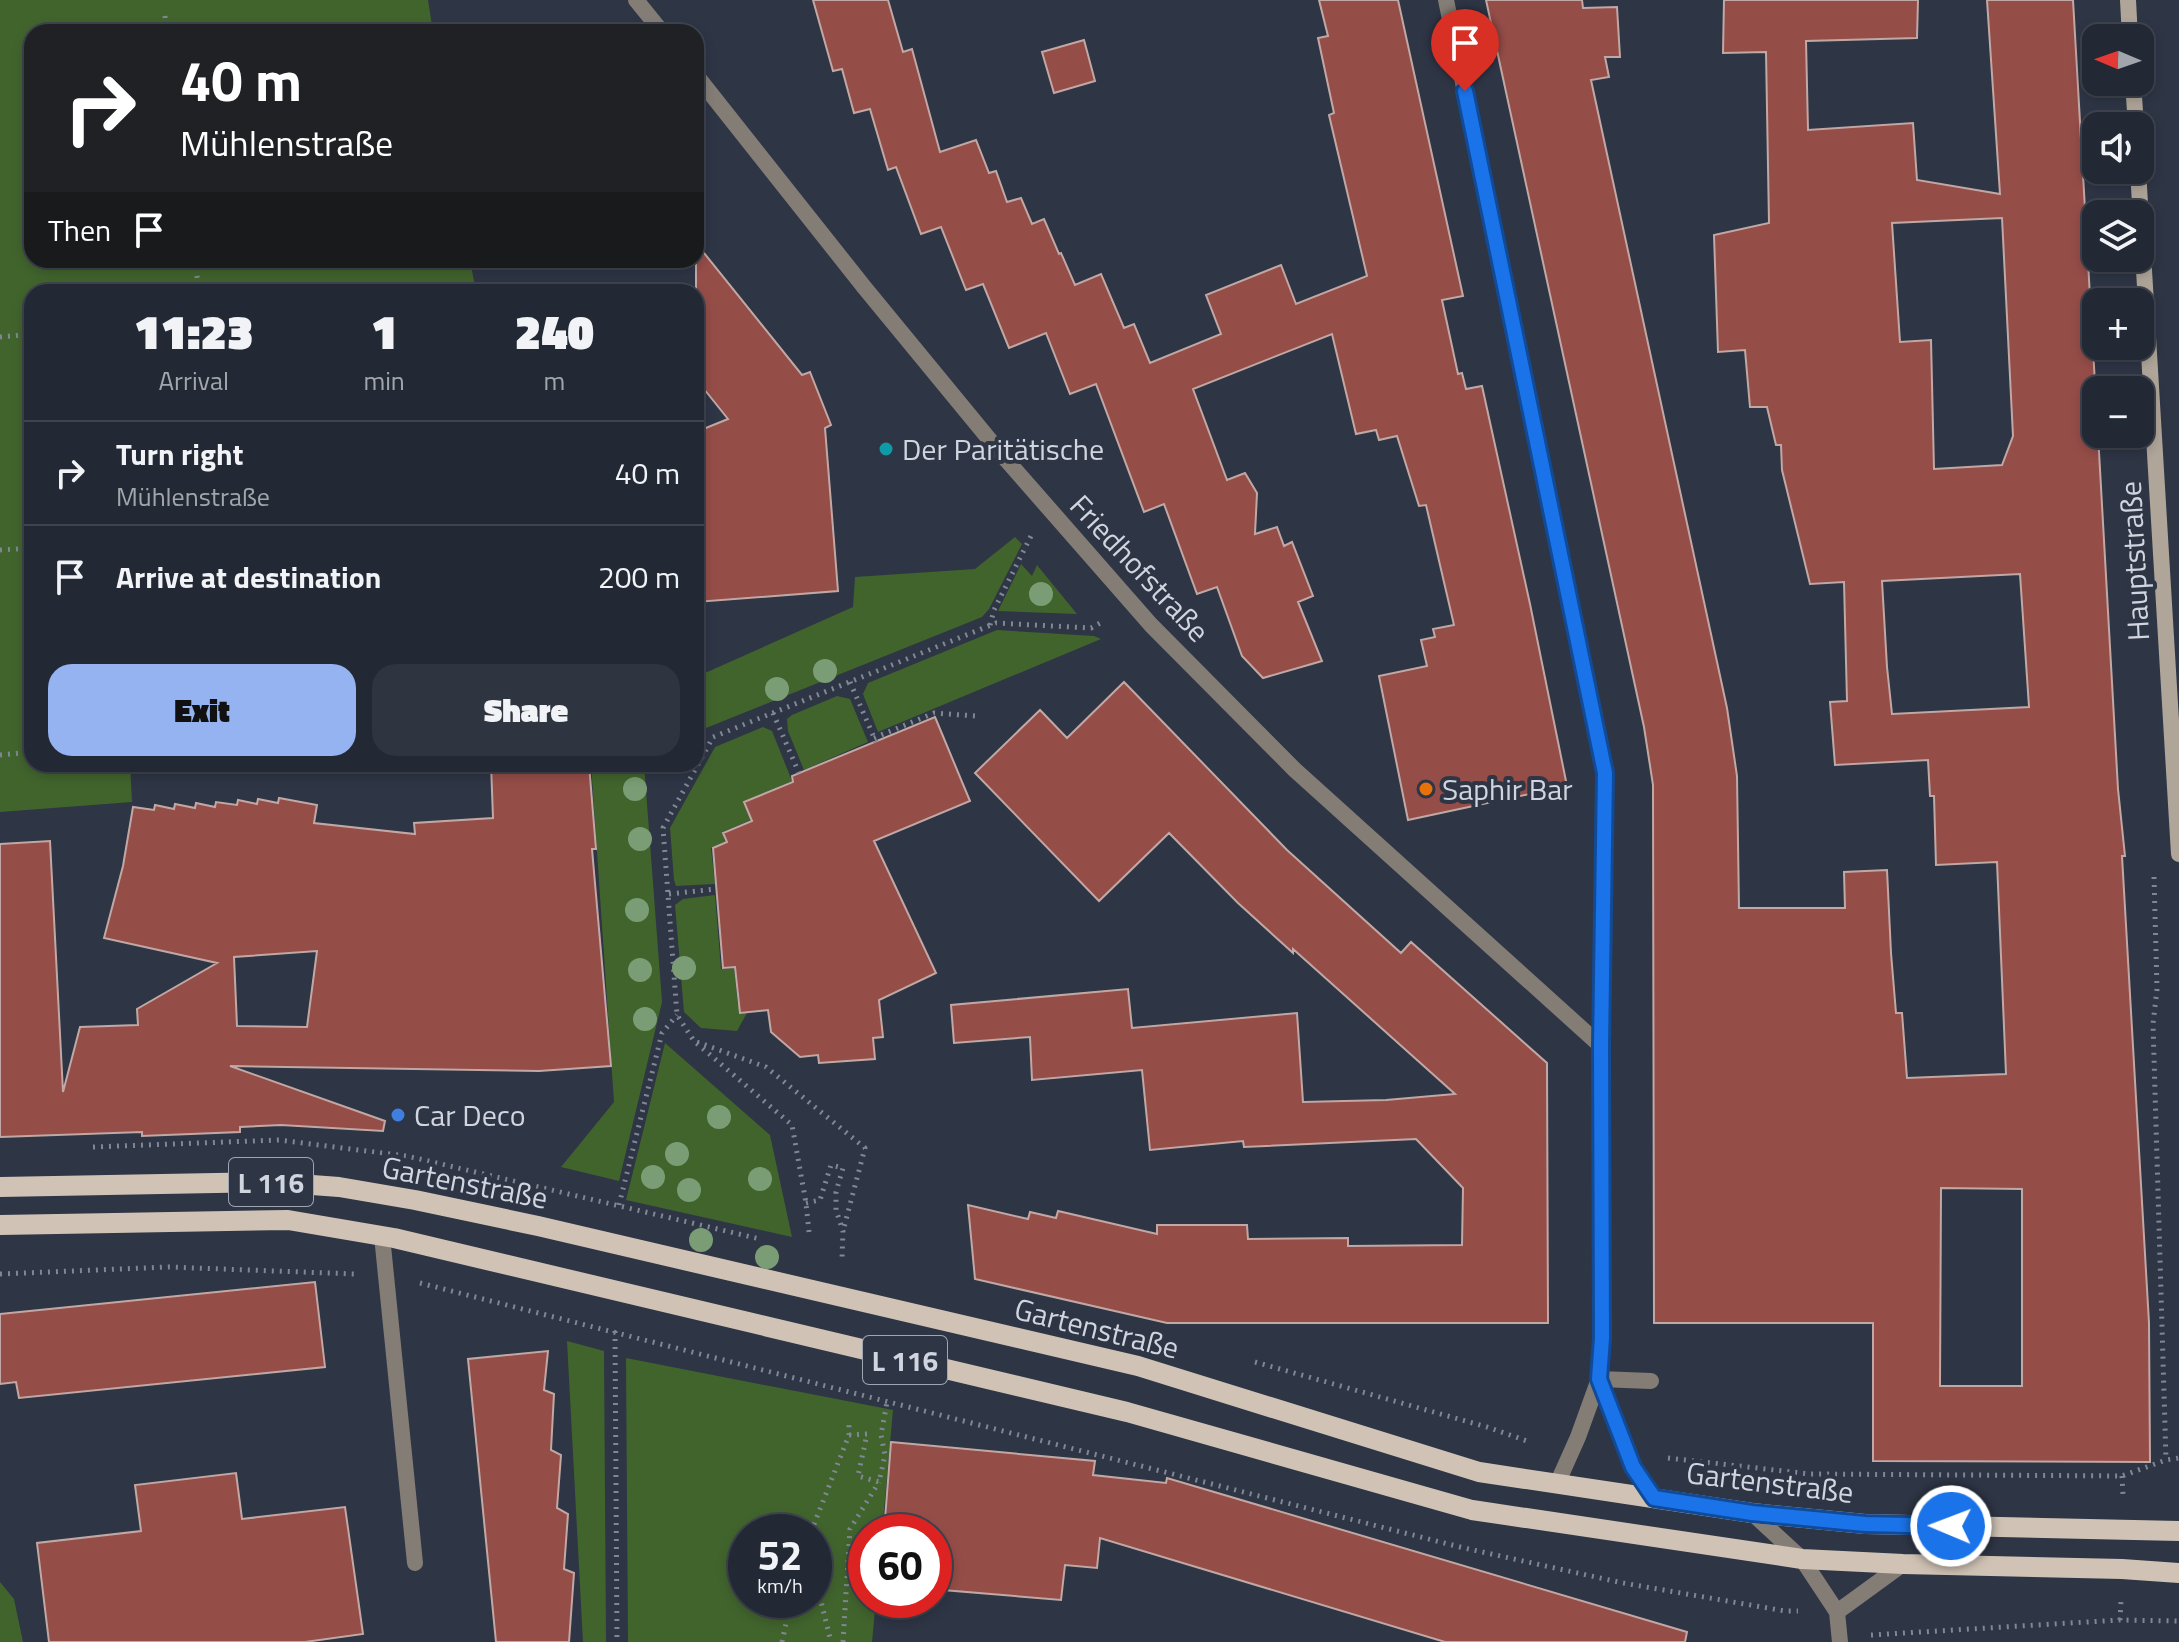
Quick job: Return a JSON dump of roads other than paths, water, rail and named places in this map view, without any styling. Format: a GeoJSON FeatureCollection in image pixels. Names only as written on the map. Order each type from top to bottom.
{"type":"FeatureCollection","features":[{"type":"Feature","properties":{"kind":"main road","name":"Gartenstraße"},"geometry":{"type":"LineString","coordinates":[[0,1187],[272,1182],[339,1187],[538,1226],[1138,1366],[1479,1472],[1752,1513],[1865,1524],[2179,1531]]}},
{"type":"Feature","properties":{"kind":"main road","name":"L 116"},"geometry":{"type":"LineString","coordinates":[[0,1225],[288,1220],[382,1236],[1127,1412],[1472,1510],[1802,1559],[2179,1573]]}},
{"type":"Feature","properties":{"kind":"street"},"geometry":{"type":"LineString","coordinates":[[636,0],[656,24]]}},
{"type":"Feature","properties":{"kind":"street"},"geometry":{"type":"LineString","coordinates":[[1446,0],[1605,773],[1601,1046],[1602,1338],[1599,1379],[1557,1484]]}},
{"type":"Feature","properties":{"kind":"street"},"geometry":{"type":"LineString","coordinates":[[2128,0],[2129,24]]}},
{"type":"Feature","properties":{"kind":"street","name":"Friedhofstraße"},"geometry":{"type":"LineString","coordinates":[[704,85],[864,287],[1045,506],[1151,625],[1295,770],[1601,1046]]}},
{"type":"Feature","properties":{"kind":"street","name":"Hauptstraße"},"geometry":{"type":"LineString","coordinates":[[2139,184],[2179,852]]}},
{"type":"Feature","properties":{"kind":"street"},"geometry":{"type":"LineString","coordinates":[[382,1236],[415,1563]]}},
{"type":"Feature","properties":{"kind":"street"},"geometry":{"type":"LineString","coordinates":[[1599,1379],[1651,1381]]}},
{"type":"Feature","properties":{"kind":"street"},"geometry":{"type":"LineString","coordinates":[[1599,1379],[1633,1467],[1654,1498]]}},
{"type":"Feature","properties":{"kind":"street"},"geometry":{"type":"LineString","coordinates":[[1752,1513],[1802,1559],[1837,1612],[1840,1640]]}},
{"type":"Feature","properties":{"kind":"street"},"geometry":{"type":"LineString","coordinates":[[1837,1612],[1903,1564]]}},
{"type":"Feature","properties":{"kind":"place","name":"Der Paritätische"},"geometry":{"type":"Point","coordinates":[886,449]}},
{"type":"Feature","properties":{"kind":"place","name":"Saphir Bar"},"geometry":{"type":"Point","coordinates":[1426,789]}},
{"type":"Feature","properties":{"kind":"place","name":"Car Deco"},"geometry":{"type":"Point","coordinates":[398,1115]}}]}
